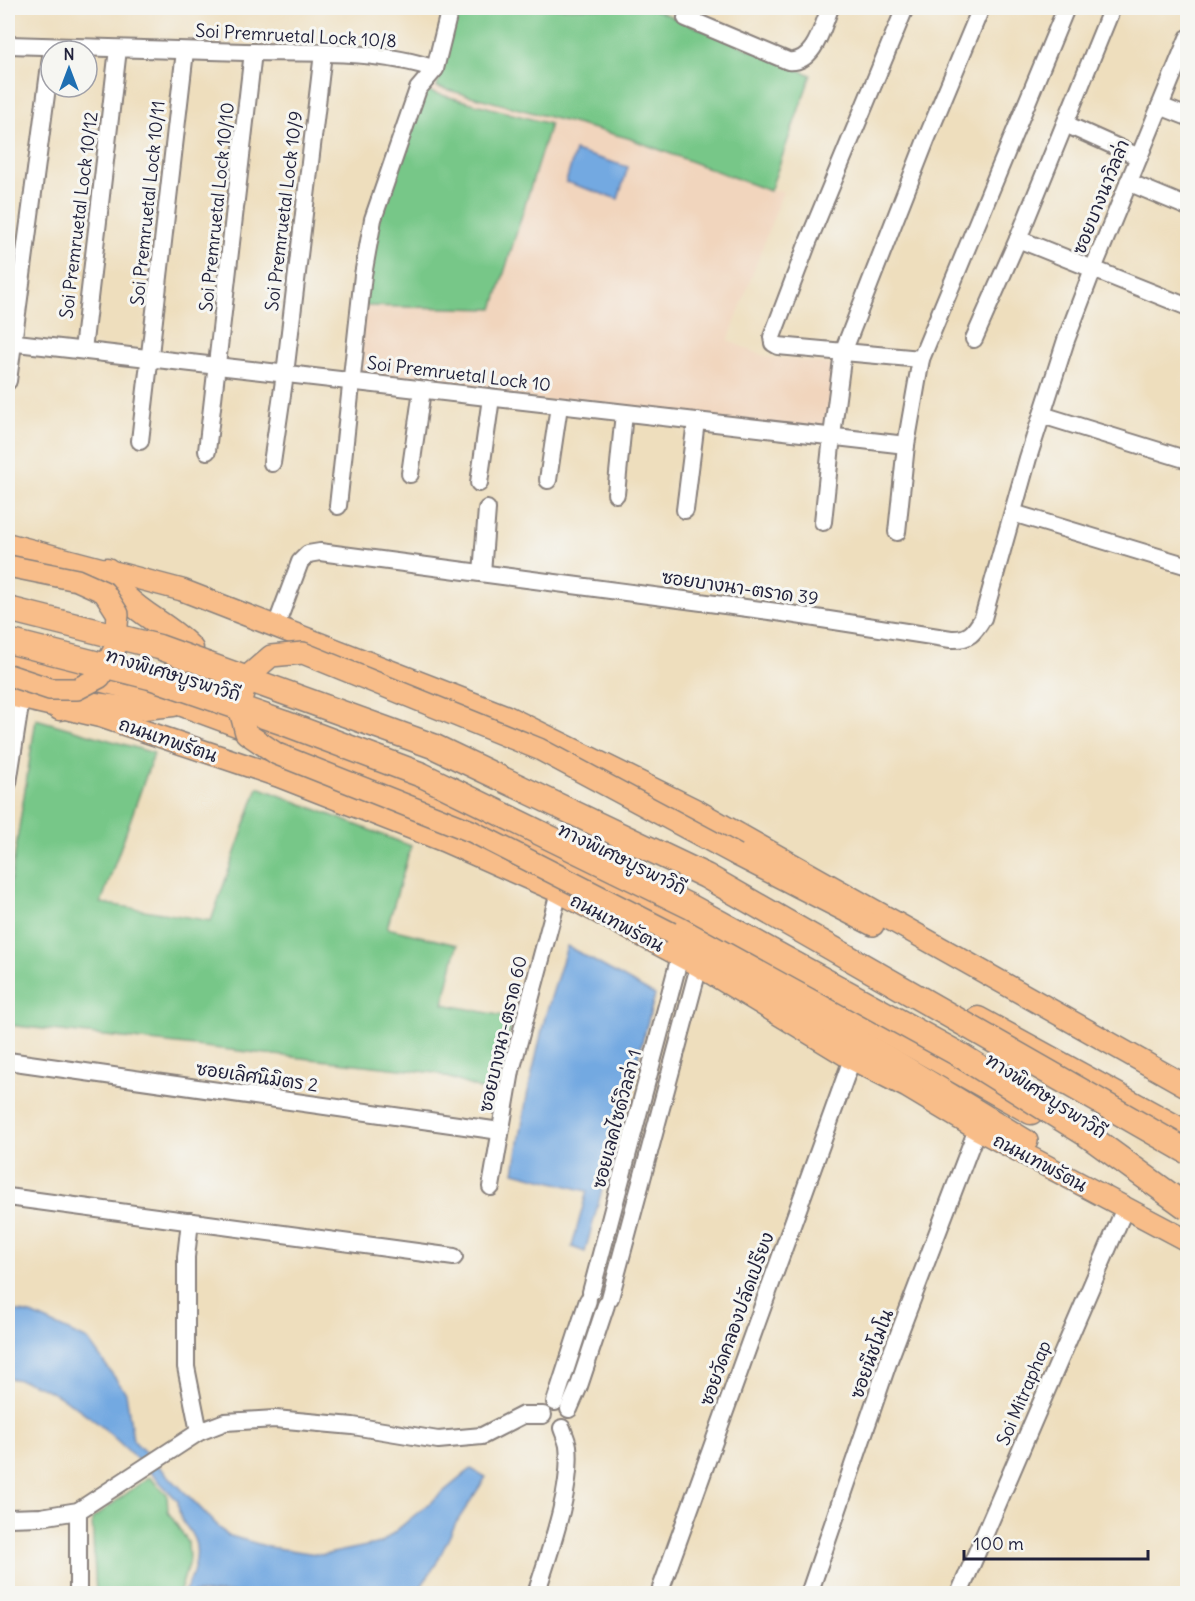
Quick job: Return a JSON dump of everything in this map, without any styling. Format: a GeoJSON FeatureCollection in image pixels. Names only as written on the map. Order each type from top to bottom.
{"type":"FeatureCollection","features":[{"type":"Feature","properties":{"kind":"highway"},"geometry":{"type":"LineString","coordinates":[[107,570],[116,588],[125,597],[183,640],[191,649]]}},
{"type":"Feature","properties":{"kind":"highway"},"geometry":{"type":"LineString","coordinates":[[8,601],[162,638],[436,737],[709,868],[1188,1134]]}},
{"type":"Feature","properties":{"kind":"highway","name":"ทางพิเศษบูรพาวิถี"},"geometry":{"type":"LineString","coordinates":[[8,609],[159,646],[433,746],[706,876],[1188,1152]]}},
{"type":"Feature","properties":{"kind":"highway","name":"ทางพิเศษบูรพาวิถี"},"geometry":{"type":"LineString","coordinates":[[8,629],[154,666],[426,764],[696,896],[955,1039],[1093,1125],[1188,1194]]}},
{"type":"Feature","properties":{"kind":"highway"},"geometry":{"type":"LineString","coordinates":[[8,641],[150,677],[284,723],[422,775],[691,907],[960,1055],[1086,1134],[1188,1208]]}},
{"type":"Feature","properties":{"kind":"highway","name":"ถนนเทพรัตน"},"geometry":{"type":"LineString","coordinates":[[8,656],[147,691],[416,790],[686,918],[1188,1200]]}},
{"type":"Feature","properties":{"kind":"highway"},"geometry":{"type":"LineString","coordinates":[[60,708],[72,702],[125,709],[155,704],[182,704]]}},
{"type":"Feature","properties":{"kind":"main road"},"geometry":{"type":"LineString","coordinates":[[8,544],[182,590],[516,721],[694,809],[1188,1086]]}},
{"type":"Feature","properties":{"kind":"main road"},"geometry":{"type":"LineString","coordinates":[[8,566],[77,580],[104,592],[118,614],[115,648],[100,677],[77,689],[50,689],[8,675]]}},
{"type":"Feature","properties":{"kind":"main road"},"geometry":{"type":"LineString","coordinates":[[952,955],[864,921],[539,749],[303,653],[271,656],[248,676],[239,707],[246,732],[277,754],[471,831],[671,933],[892,1059],[1050,1155],[1099,1195]]}},
{"type":"Feature","properties":{"kind":"main road","name":"ถนนเทพรัตน"},"geometry":{"type":"LineString","coordinates":[[14,697],[102,717],[278,776],[444,841],[559,892],[699,966],[852,1059],[907,1087],[976,1129],[1188,1241]]}},
{"type":"Feature","properties":{"kind":"street"},"geometry":{"type":"LineString","coordinates":[[338,506],[363,275],[374,219],[418,89],[435,69],[450,8]]}},
{"type":"Feature","properties":{"kind":"street"},"geometry":{"type":"LineString","coordinates":[[905,8],[773,331],[773,343],[778,346],[921,359]]}},
{"type":"Feature","properties":{"kind":"street"},"geometry":{"type":"LineString","coordinates":[[823,522],[843,352],[926,140],[981,8]]}},
{"type":"Feature","properties":{"kind":"street"},"geometry":{"type":"LineString","coordinates":[[897,532],[906,445],[921,359],[1066,8]]}},
{"type":"Feature","properties":{"kind":"street"},"geometry":{"type":"LineString","coordinates":[[974,339],[1018,239],[1112,8]]}},
{"type":"Feature","properties":{"kind":"street"},"geometry":{"type":"LineString","coordinates":[[686,18],[788,61],[796,62],[811,53],[824,9]]}},
{"type":"Feature","properties":{"kind":"street","name":"ซอยบางนาวิลล่า"},"geometry":{"type":"LineString","coordinates":[[1056,373],[1093,269],[1188,38]]}},
{"type":"Feature","properties":{"kind":"street","name":"Soi Premruetal Lock 10/8"},"geometry":{"type":"LineString","coordinates":[[8,45],[39,49]]}},
{"type":"Feature","properties":{"kind":"street","name":"Soi Premruetal Lock 10/12"},"geometry":{"type":"LineString","coordinates":[[83,350],[118,49]]}},
{"type":"Feature","properties":{"kind":"street","name":"Soi Premruetal Lock 10/8"},"geometry":{"type":"LineString","coordinates":[[99,50],[323,53],[392,59],[435,69]]}},
{"type":"Feature","properties":{"kind":"street","name":"Soi Premruetal Lock 10/11"},"geometry":{"type":"LineString","coordinates":[[140,441],[185,51]]}},
{"type":"Feature","properties":{"kind":"street","name":"Soi Premruetal Lock 10/10"},"geometry":{"type":"LineString","coordinates":[[207,451],[219,365],[253,52]]}},
{"type":"Feature","properties":{"kind":"street","name":"Soi Premruetal Lock 10/9"},"geometry":{"type":"LineString","coordinates":[[272,463],[285,374],[323,53]]}},
{"type":"Feature","properties":{"kind":"street"},"geometry":{"type":"LineString","coordinates":[[8,381],[10,342],[45,99]]}},
{"type":"Feature","properties":{"kind":"street"},"geometry":{"type":"LineString","coordinates":[[1160,106],[1188,117]]}},
{"type":"Feature","properties":{"kind":"street"},"geometry":{"type":"LineString","coordinates":[[1072,127],[1139,157]]}},
{"type":"Feature","properties":{"kind":"street"},"geometry":{"type":"LineString","coordinates":[[1128,182],[1188,207]]}},
{"type":"Feature","properties":{"kind":"street"},"geometry":{"type":"LineString","coordinates":[[1018,239],[1188,307]]}},
{"type":"Feature","properties":{"kind":"street","name":"Soi Premruetal Lock 10"},"geometry":{"type":"LineString","coordinates":[[10,342],[906,445]]}},
{"type":"Feature","properties":{"kind":"street","name":"ซอยบางนา-ตราด 39"},"geometry":{"type":"LineString","coordinates":[[276,626],[300,562],[308,554],[320,552],[777,612],[960,639],[969,637],[975,632],[983,618],[1056,373]]}},
{"type":"Feature","properties":{"kind":"street"},"geometry":{"type":"LineString","coordinates":[[411,474],[422,390]]}},
{"type":"Feature","properties":{"kind":"street"},"geometry":{"type":"LineString","coordinates":[[479,483],[491,398]]}},
{"type":"Feature","properties":{"kind":"street"},"geometry":{"type":"LineString","coordinates":[[548,480],[559,406]]}},
{"type":"Feature","properties":{"kind":"street"},"geometry":{"type":"LineString","coordinates":[[615,494],[624,413]]}},
{"type":"Feature","properties":{"kind":"street"},"geometry":{"type":"LineString","coordinates":[[1042,415],[1188,460]]}},
{"type":"Feature","properties":{"kind":"street"},"geometry":{"type":"LineString","coordinates":[[685,510],[696,421]]}},
{"type":"Feature","properties":{"kind":"street"},"geometry":{"type":"LineString","coordinates":[[482,573],[487,509]]}},
{"type":"Feature","properties":{"kind":"street"},"geometry":{"type":"LineString","coordinates":[[1013,513],[1188,566]]}},
{"type":"Feature","properties":{"kind":"street"},"geometry":{"type":"LineString","coordinates":[[8,783],[14,697]]}},
{"type":"Feature","properties":{"kind":"street","name":"ซอยบางนา-ตราด 60"},"geometry":{"type":"LineString","coordinates":[[491,1187],[511,1071],[559,892]]}},
{"type":"Feature","properties":{"kind":"street","name":"ซอยเลคไซด์วิลล่า 1"},"geometry":{"type":"LineString","coordinates":[[556,1409],[680,956]]}},
{"type":"Feature","properties":{"kind":"street"},"geometry":{"type":"LineString","coordinates":[[536,1593],[553,1538],[568,1475],[568,1443],[562,1428],[553,1429],[546,1423],[556,1409],[579,1386],[605,1308],[699,966]]}},
{"type":"Feature","properties":{"kind":"street","name":"ซอยวัดคลองปลัดเปรียง"},"geometry":{"type":"LineString","coordinates":[[659,1593],[852,1059]]}},
{"type":"Feature","properties":{"kind":"street","name":"ซอยเลิศนิมิตร 2"},"geometry":{"type":"LineString","coordinates":[[8,1061],[500,1131]]}},
{"type":"Feature","properties":{"kind":"street","name":"ซอยนีชโมโน"},"geometry":{"type":"LineString","coordinates":[[809,1593],[889,1360],[976,1129]]}},
{"type":"Feature","properties":{"kind":"street"},"geometry":{"type":"LineString","coordinates":[[8,1197],[454,1257]]}},
{"type":"Feature","properties":{"kind":"street","name":"Soi Mitraphap"},"geometry":{"type":"LineString","coordinates":[[959,1593],[1125,1208]]}},
{"type":"Feature","properties":{"kind":"street"},"geometry":{"type":"LineString","coordinates":[[190,1221],[186,1257],[186,1367],[199,1432]]}},
{"type":"Feature","properties":{"kind":"street"},"geometry":{"type":"LineString","coordinates":[[587,1302],[605,1308]]}},
{"type":"Feature","properties":{"kind":"street"},"geometry":{"type":"LineString","coordinates":[[8,1518],[41,1517],[78,1510],[199,1432],[225,1422],[274,1419],[353,1426],[438,1440],[482,1436],[523,1415],[556,1409]]}},
{"type":"Feature","properties":{"kind":"street"},"geometry":{"type":"LineString","coordinates":[[78,1510],[78,1593]]}},
{"type":"Feature","properties":{"kind":"shaded area"},"geometry":{"type":"Polygon","coordinates":[[[428,84],[628,138],[770,191],[783,191],[728,341],[767,357],[838,365],[832,436],[353,377],[364,302],[428,84]]]}},
{"type":"Feature","properties":{"kind":"green space"},"geometry":{"type":"Polygon","coordinates":[[[458,8],[651,8],[811,75],[770,191],[628,138],[437,87],[458,8]]]}},
{"type":"Feature","properties":{"kind":"green space"},"geometry":{"type":"Polygon","coordinates":[[[423,90],[550,124],[493,309],[364,306],[367,251],[423,90]]]}},
{"type":"Feature","properties":{"kind":"green space"},"geometry":{"type":"Polygon","coordinates":[[[36,719],[154,753],[101,903],[211,921],[258,787],[411,846],[387,928],[457,945],[443,1004],[514,1018],[491,1093],[436,1073],[8,1025],[8,898],[36,719]]]}},
{"type":"Feature","properties":{"kind":"green space"},"geometry":{"type":"Polygon","coordinates":[[[149,1477],[167,1494],[168,1512],[188,1542],[189,1561],[181,1588],[178,1593],[96,1593],[92,1519],[149,1477]]]}},
{"type":"Feature","properties":{"kind":"water"},"geometry":{"type":"Polygon","coordinates":[[[575,151],[628,167],[618,199],[566,182],[575,151]]]}},
{"type":"Feature","properties":{"kind":"water"},"geometry":{"type":"Polygon","coordinates":[[[567,946],[655,995],[585,1252],[572,1247],[587,1191],[514,1172],[527,1096],[545,1017],[567,946]]]}},
{"type":"Feature","properties":{"kind":"water"},"geometry":{"type":"Polygon","coordinates":[[[8,1309],[34,1315],[88,1340],[126,1393],[133,1440],[227,1535],[269,1547],[323,1555],[381,1543],[471,1469],[486,1477],[456,1523],[436,1564],[417,1593],[183,1593],[192,1575],[196,1560],[196,1545],[191,1533],[183,1523],[178,1501],[122,1445],[78,1408],[31,1383],[8,1378],[8,1309]]]}}]}
